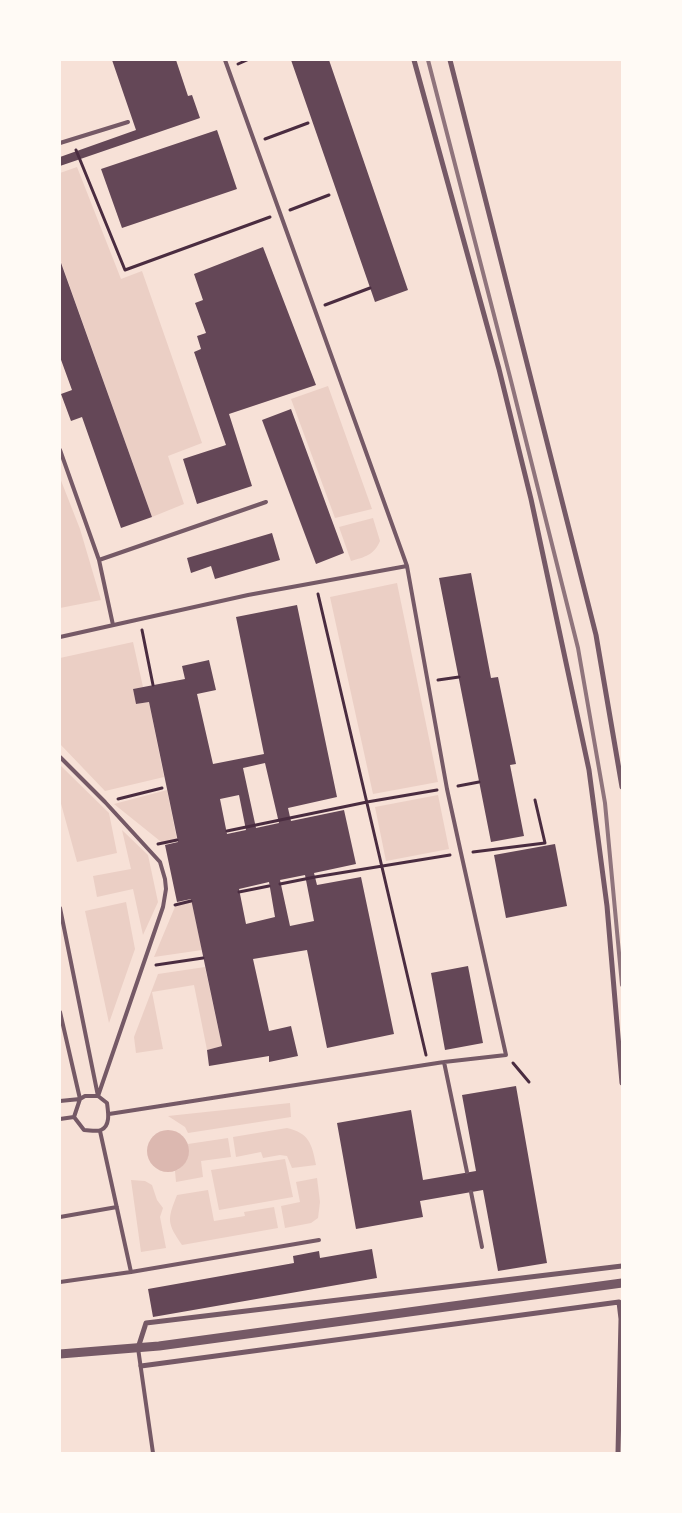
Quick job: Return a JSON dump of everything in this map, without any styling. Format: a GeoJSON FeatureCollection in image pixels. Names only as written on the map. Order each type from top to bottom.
{"type":"FeatureCollection","features":[{"type":"Feature","properties":{"kind":"street"},"geometry":{"type":"LineString","coordinates":[[414,60],[499,369],[535,517],[587,761],[607,906],[622,1083]]}},
{"type":"Feature","properties":{"kind":"street"},"geometry":{"type":"LineString","coordinates":[[450,60],[596,635],[622,787]]}},
{"type":"Feature","properties":{"kind":"street"},"geometry":{"type":"LineString","coordinates":[[138,1348],[146,1323],[622,1266]]}},
{"type":"Feature","properties":{"kind":"street"},"geometry":{"type":"LineString","coordinates":[[60,1354],[159,1346],[622,1283]]}},
{"type":"Feature","properties":{"kind":"street"},"geometry":{"type":"LineString","coordinates":[[141,1366],[619,1302],[621,1319],[618,1453]]}},
{"type":"Feature","properties":{"kind":"lane"},"geometry":{"type":"LineString","coordinates":[[109,1114],[444,1062],[506,1055],[447,789],[407,566],[225,60]]}},
{"type":"Feature","properties":{"kind":"lane"},"geometry":{"type":"LineString","coordinates":[[60,143],[128,122]]}},
{"type":"Feature","properties":{"kind":"lane"},"geometry":{"type":"LineString","coordinates":[[60,450],[99,560],[113,625]]}},
{"type":"Feature","properties":{"kind":"lane"},"geometry":{"type":"LineString","coordinates":[[99,560],[266,502]]}},
{"type":"Feature","properties":{"kind":"lane"},"geometry":{"type":"LineString","coordinates":[[60,637],[248,595],[407,566]]}},
{"type":"Feature","properties":{"kind":"lane"},"geometry":{"type":"LineString","coordinates":[[60,757],[105,802],[160,862],[166,889],[165,899],[143,967],[98,1096]]}},
{"type":"Feature","properties":{"kind":"lane"},"geometry":{"type":"LineString","coordinates":[[60,908],[98,1096],[106,1103],[109,1114],[106,1126],[100,1130],[84,1130],[74,1117]]}},
{"type":"Feature","properties":{"kind":"lane"},"geometry":{"type":"LineString","coordinates":[[60,1012],[80,1099],[74,1117]]}},
{"type":"Feature","properties":{"kind":"lane"},"geometry":{"type":"LineString","coordinates":[[444,1062],[467,1172]]}},
{"type":"Feature","properties":{"kind":"lane"},"geometry":{"type":"LineString","coordinates":[[60,1101],[80,1099],[85,1096],[98,1096]]}},
{"type":"Feature","properties":{"kind":"lane"},"geometry":{"type":"LineString","coordinates":[[60,1119],[74,1117]]}},
{"type":"Feature","properties":{"kind":"lane"},"geometry":{"type":"LineString","coordinates":[[100,1130],[131,1272]]}},
{"type":"Feature","properties":{"kind":"lane"},"geometry":{"type":"LineString","coordinates":[[470,1192],[482,1247]]}},
{"type":"Feature","properties":{"kind":"lane"},"geometry":{"type":"LineString","coordinates":[[60,1217],[117,1207]]}},
{"type":"Feature","properties":{"kind":"lane"},"geometry":{"type":"LineString","coordinates":[[60,1282],[319,1240]]}},
{"type":"Feature","properties":{"kind":"lane"},"geometry":{"type":"LineString","coordinates":[[138,1348],[153,1453]]}},
{"type":"Feature","properties":{"kind":"path"},"geometry":{"type":"LineString","coordinates":[[255,142],[308,123]]}},
{"type":"Feature","properties":{"kind":"path"},"geometry":{"type":"LineString","coordinates":[[72,139],[125,270],[329,195]]}},
{"type":"Feature","properties":{"kind":"path"},"geometry":{"type":"LineString","coordinates":[[315,309],[370,288]]}},
{"type":"Feature","properties":{"kind":"path"},"geometry":{"type":"LineString","coordinates":[[315,583],[428,1065]]}},
{"type":"Feature","properties":{"kind":"path"},"geometry":{"type":"LineString","coordinates":[[140,620],[153,685]]}},
{"type":"Feature","properties":{"kind":"path"},"geometry":{"type":"LineString","coordinates":[[428,681],[458,677]]}},
{"type":"Feature","properties":{"kind":"path"},"geometry":{"type":"LineString","coordinates":[[227,831],[367,802],[479,782]]}},
{"type":"Feature","properties":{"kind":"path"},"geometry":{"type":"LineString","coordinates":[[105,802],[162,788]]}},
{"type":"Feature","properties":{"kind":"path"},"geometry":{"type":"LineString","coordinates":[[280,884],[461,853],[545,843],[535,800]]}},
{"type":"Feature","properties":{"kind":"path"},"geometry":{"type":"LineString","coordinates":[[239,892],[269,886]]}},
{"type":"Feature","properties":{"kind":"path"},"geometry":{"type":"LineString","coordinates":[[143,967],[203,958]]}},
{"type":"Feature","properties":{"kind":"path"},"geometry":{"type":"LineString","coordinates":[[506,1055],[529,1082]]}},
{"type":"Feature","properties":{"kind":"shaded area"},"geometry":{"type":"Polygon","coordinates":[[[77,167],[121,279],[142,271],[202,443],[168,456],[184,504],[152,517],[60,259],[60,173],[77,167]]]}},
{"type":"Feature","properties":{"kind":"shaded area"},"geometry":{"type":"Polygon","coordinates":[[[328,386],[372,509],[335,518],[291,399],[328,386]]]}},
{"type":"Feature","properties":{"kind":"shaded area"},"geometry":{"type":"Polygon","coordinates":[[[60,478],[80,529],[101,600],[60,608],[60,478]]]}},
{"type":"Feature","properties":{"kind":"shaded area"},"geometry":{"type":"Polygon","coordinates":[[[373,518],[380,541],[378,546],[368,555],[351,561],[339,527],[373,518]]]}},
{"type":"Feature","properties":{"kind":"shaded area"},"geometry":{"type":"Polygon","coordinates":[[[397,583],[438,782],[373,794],[330,597],[397,583]]]}},
{"type":"Feature","properties":{"kind":"shaded area"},"geometry":{"type":"Polygon","coordinates":[[[133,642],[143,687],[133,689],[136,704],[149,702],[164,777],[105,791],[60,744],[60,658],[133,642]]]}},
{"type":"Feature","properties":{"kind":"shaded area"},"geometry":{"type":"Polygon","coordinates":[[[60,765],[109,813],[117,853],[77,862],[60,800],[60,765]]]}},
{"type":"Feature","properties":{"kind":"shaded area"},"geometry":{"type":"Polygon","coordinates":[[[167,790],[177,840],[165,845],[114,804],[167,790]]]}},
{"type":"Feature","properties":{"kind":"shaded area"},"geometry":{"type":"Polygon","coordinates":[[[438,795],[449,849],[386,861],[375,807],[438,795]]]}},
{"type":"Feature","properties":{"kind":"shaded area"},"geometry":{"type":"Polygon","coordinates":[[[122,830],[148,855],[158,902],[143,935],[133,889],[97,897],[93,876],[131,869],[122,830]]]}},
{"type":"Feature","properties":{"kind":"shaded area"},"geometry":{"type":"Polygon","coordinates":[[[191,899],[202,950],[154,957],[177,902],[191,899]]]}},
{"type":"Feature","properties":{"kind":"shaded area"},"geometry":{"type":"Polygon","coordinates":[[[126,902],[135,949],[109,1023],[85,911],[126,902]]]}},
{"type":"Feature","properties":{"kind":"shaded area"},"geometry":{"type":"Polygon","coordinates":[[[205,967],[222,1046],[207,1050],[194,985],[152,992],[163,1049],[136,1053],[134,1037],[158,974],[205,967]]]}},
{"type":"Feature","properties":{"kind":"shaded area"},"geometry":{"type":"Polygon","coordinates":[[[290,1103],[291,1117],[188,1133],[185,1127],[168,1116],[290,1103]]]}},
{"type":"Feature","properties":{"kind":"shaded area"},"geometry":{"type":"Polygon","coordinates":[[[287,1128],[305,1136],[311,1145],[316,1165],[292,1168],[287,1156],[280,1155],[263,1158],[261,1152],[236,1157],[233,1137],[287,1128]]]}},
{"type":"Feature","properties":{"kind":"shaded area"},"geometry":{"type":"Polygon","coordinates":[[[168,1130],[183,1136],[189,1151],[183,1166],[168,1172],[153,1166],[147,1151],[153,1136],[168,1130]]]}},
{"type":"Feature","properties":{"kind":"shaded area"},"geometry":{"type":"Polygon","coordinates":[[[228,1138],[231,1157],[201,1161],[203,1177],[176,1182],[175,1171],[186,1160],[188,1144],[228,1138]]]}},
{"type":"Feature","properties":{"kind":"shaded area"},"geometry":{"type":"Polygon","coordinates":[[[285,1159],[293,1197],[219,1210],[211,1170],[285,1159]]]}},
{"type":"Feature","properties":{"kind":"shaded area"},"geometry":{"type":"Polygon","coordinates":[[[317,1178],[320,1202],[318,1218],[311,1223],[285,1228],[281,1206],[300,1202],[296,1182],[317,1178]]]}},
{"type":"Feature","properties":{"kind":"shaded area"},"geometry":{"type":"Polygon","coordinates":[[[131,1180],[145,1181],[152,1185],[157,1200],[163,1208],[160,1217],[166,1248],[141,1252],[131,1180]]]}},
{"type":"Feature","properties":{"kind":"shaded area"},"geometry":{"type":"Polygon","coordinates":[[[208,1190],[214,1221],[245,1216],[244,1212],[274,1207],[278,1228],[182,1245],[173,1231],[170,1221],[171,1210],[177,1195],[208,1190]]]}},
{"type":"Feature","properties":{"kind":"building"},"geometry":{"type":"Polygon","coordinates":[[[112,60],[176,60],[188,96],[192,95],[200,118],[60,166],[60,157],[136,130],[112,60]]]}},
{"type":"Feature","properties":{"kind":"building"},"geometry":{"type":"Polygon","coordinates":[[[291,60],[329,60],[408,290],[375,302],[291,60]]]}},
{"type":"Feature","properties":{"kind":"building"},"geometry":{"type":"Polygon","coordinates":[[[217,130],[237,189],[122,228],[101,169],[217,130]]]}},
{"type":"Feature","properties":{"kind":"building"},"geometry":{"type":"Polygon","coordinates":[[[263,247],[316,385],[229,414],[252,486],[197,504],[183,459],[226,445],[194,352],[201,349],[197,336],[206,333],[195,303],[203,300],[194,274],[263,247]]]}},
{"type":"Feature","properties":{"kind":"building"},"geometry":{"type":"Polygon","coordinates":[[[60,260],[152,517],[121,528],[82,417],[71,421],[61,394],[72,390],[60,357],[60,260]]]}},
{"type":"Feature","properties":{"kind":"building"},"geometry":{"type":"Polygon","coordinates":[[[291,409],[344,553],[316,564],[262,420],[291,409]]]}},
{"type":"Feature","properties":{"kind":"building"},"geometry":{"type":"Polygon","coordinates":[[[272,533],[280,560],[215,579],[211,566],[191,573],[187,558],[272,533]]]}},
{"type":"Feature","properties":{"kind":"building"},"geometry":{"type":"Polygon","coordinates":[[[471,573],[491,678],[498,677],[516,764],[510,765],[524,836],[491,842],[439,578],[471,573]]]}},
{"type":"Feature","properties":{"kind":"building"},"geometry":{"type":"Polygon","coordinates":[[[297,605],[337,797],[288,808],[290,817],[291,821],[344,810],[356,864],[314,873],[317,885],[361,877],[394,1034],[327,1048],[307,950],[253,959],[269,1031],[291,1026],[298,1056],[269,1062],[269,1056],[209,1066],[207,1050],[222,1046],[191,899],[177,902],[165,845],[178,842],[149,702],[136,704],[133,689],[185,679],[182,666],[209,660],[216,690],[197,694],[213,764],[264,754],[236,617],[297,605]],[[265,763],[243,768],[256,828],[279,823],[265,763]],[[239,795],[220,799],[227,834],[246,830],[239,795]],[[305,875],[280,880],[290,926],[314,921],[305,875]],[[269,882],[239,889],[246,924],[275,917],[269,882]]]}},
{"type":"Feature","properties":{"kind":"building"},"geometry":{"type":"Polygon","coordinates":[[[555,844],[567,906],[506,918],[494,855],[555,844]]]}},
{"type":"Feature","properties":{"kind":"building"},"geometry":{"type":"Polygon","coordinates":[[[468,966],[483,1043],[445,1050],[431,973],[468,966]]]}},
{"type":"Feature","properties":{"kind":"building"},"geometry":{"type":"Polygon","coordinates":[[[516,1086],[547,1263],[498,1271],[483,1190],[420,1201],[423,1217],[356,1229],[337,1123],[411,1110],[423,1180],[476,1171],[462,1095],[516,1086]]]}},
{"type":"Feature","properties":{"kind":"building"},"geometry":{"type":"Polygon","coordinates":[[[372,1249],[377,1278],[153,1317],[148,1289],[294,1263],[293,1256],[319,1251],[320,1258],[372,1249]]]}},
{"type":"Feature","properties":{"kind":"railway"},"geometry":{"type":"LineString","coordinates":[[428,60],[578,648],[605,803],[622,985]]}}]}
